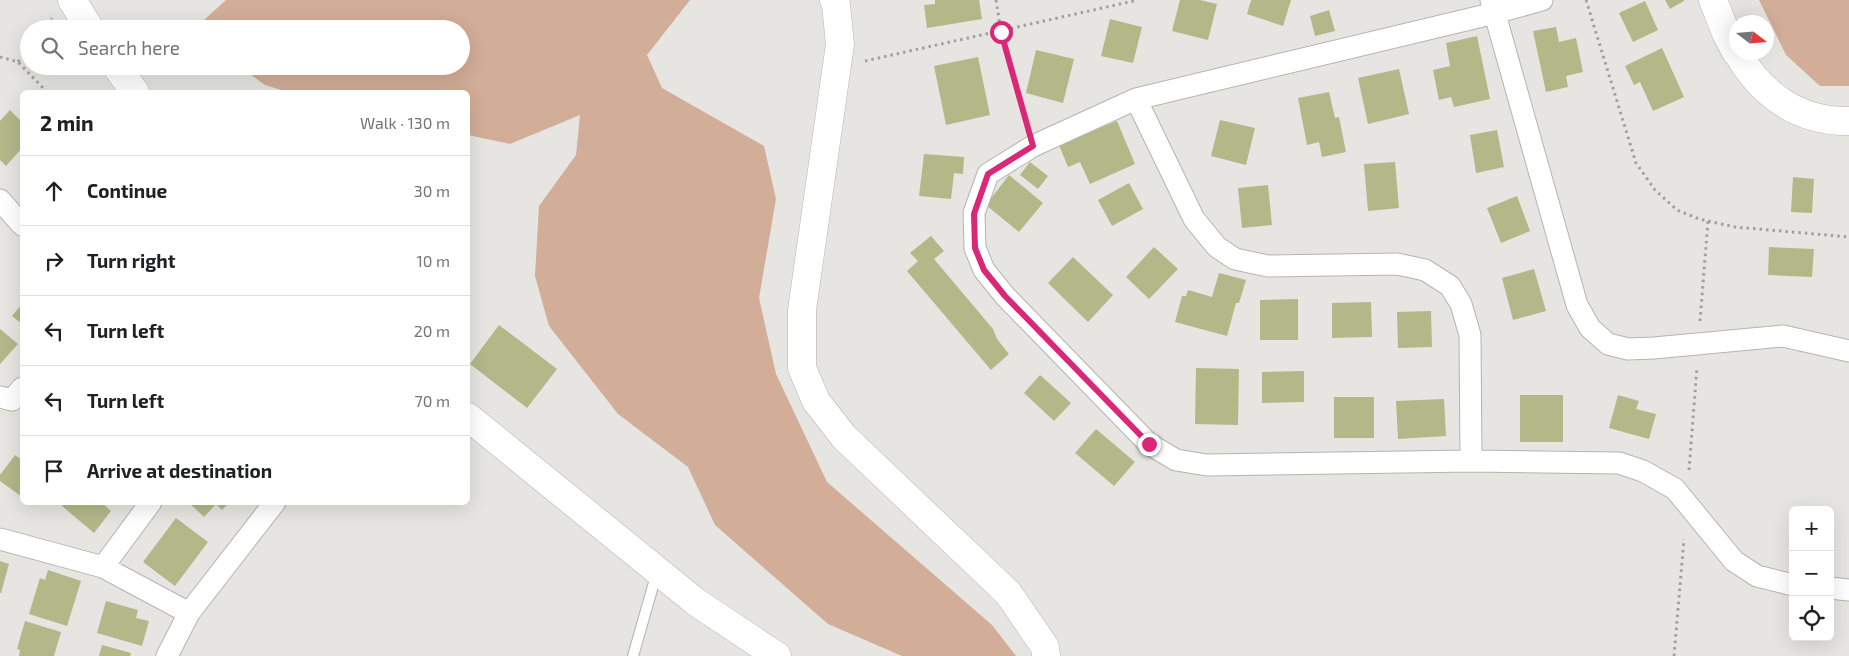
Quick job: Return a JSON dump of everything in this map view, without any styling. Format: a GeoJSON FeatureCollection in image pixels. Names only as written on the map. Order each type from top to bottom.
{"type":"FeatureCollection","features":[{"type":"Feature","properties":{"kind":"street"},"geometry":{"type":"LineString","coordinates":[[834,0],[840,44],[802,310],[802,368],[816,401],[844,437],[1008,593],[1045,647],[1046,656]]}},
{"type":"Feature","properties":{"kind":"street"},"geometry":{"type":"LineString","coordinates":[[1542,0],[1493,6],[1136,99],[1033,146],[988,174],[974,214],[975,248],[984,270],[1005,296],[1149,444],[1176,460],[1207,465],[1471,461],[1619,463],[1644,471],[1675,489],[1734,561],[1757,576],[1789,583]]}},
{"type":"Feature","properties":{"kind":"street"},"geometry":{"type":"LineString","coordinates":[[1713,0],[1729,38]]}},
{"type":"Feature","properties":{"kind":"street"},"geometry":{"type":"LineString","coordinates":[[1493,6],[1577,305],[1590,328],[1608,344],[1628,349],[1784,336],[1849,350]]}},
{"type":"Feature","properties":{"kind":"street"},"geometry":{"type":"LineString","coordinates":[[62,9],[77,20]]}},
{"type":"Feature","properties":{"kind":"street"},"geometry":{"type":"LineString","coordinates":[[1741,60],[1747,70],[1771,96],[1797,111],[1831,121],[1849,121]]}},
{"type":"Feature","properties":{"kind":"street"},"geometry":{"type":"LineString","coordinates":[[123,75],[134,90]]}},
{"type":"Feature","properties":{"kind":"street"},"geometry":{"type":"LineString","coordinates":[[1136,99],[1194,219],[1217,247],[1235,259],[1268,266],[1397,264],[1425,270],[1450,286],[1461,304],[1470,335],[1471,461]]}},
{"type":"Feature","properties":{"kind":"street"},"geometry":{"type":"LineString","coordinates":[[0,200],[20,223]]}},
{"type":"Feature","properties":{"kind":"street"},"geometry":{"type":"LineString","coordinates":[[0,397],[12,400],[20,390]]}},
{"type":"Feature","properties":{"kind":"street"},"geometry":{"type":"LineString","coordinates":[[470,419],[696,602],[777,656]]}},
{"type":"Feature","properties":{"kind":"street"},"geometry":{"type":"LineString","coordinates":[[103,567],[149,505]]}},
{"type":"Feature","properties":{"kind":"street"},"geometry":{"type":"LineString","coordinates":[[167,656],[189,614],[273,505]]}},
{"type":"Feature","properties":{"kind":"street"},"geometry":{"type":"LineString","coordinates":[[0,538],[103,567],[189,614]]}},
{"type":"Feature","properties":{"kind":"street"},"geometry":{"type":"LineString","coordinates":[[1834,588],[1849,590]]}},
{"type":"Feature","properties":{"kind":"lane"},"geometry":{"type":"LineString","coordinates":[[633,656],[658,571]]}},
{"type":"Feature","properties":{"kind":"path"},"geometry":{"type":"LineString","coordinates":[[996,0],[1001,32],[1033,146]]}},
{"type":"Feature","properties":{"kind":"path"},"geometry":{"type":"LineString","coordinates":[[857,63],[1138,0]]}},
{"type":"Feature","properties":{"kind":"path"},"geometry":{"type":"LineString","coordinates":[[1586,0],[1636,163],[1655,190],[1677,210],[1699,220],[1735,227],[1849,237]]}},
{"type":"Feature","properties":{"kind":"path"},"geometry":{"type":"LineString","coordinates":[[52,20],[62,9]]}},
{"type":"Feature","properties":{"kind":"path"},"geometry":{"type":"LineString","coordinates":[[0,57],[18,62],[20,59]]}},
{"type":"Feature","properties":{"kind":"path"},"geometry":{"type":"LineString","coordinates":[[31,75],[45,90]]}},
{"type":"Feature","properties":{"kind":"path"},"geometry":{"type":"LineString","coordinates":[[1674,656],[1684,538]]}},
{"type":"Feature","properties":{"kind":"shaded area"},"geometry":{"type":"Polygon","coordinates":[[[226,0],[690,0],[647,55],[662,88],[764,146],[776,199],[759,298],[776,374],[827,482],[992,625],[1016,656],[902,656],[828,624],[715,525],[688,467],[618,414],[549,326],[535,276],[539,206],[576,155],[580,115],[510,144],[470,135],[470,90],[281,90],[265,85],[251,75],[470,75],[470,20],[204,20],[226,0]]]}},
{"type":"Feature","properties":{"kind":"shaded area"},"geometry":{"type":"Polygon","coordinates":[[[1759,0],[1849,0],[1849,86],[1820,86],[1786,55],[1774,31],[1774,15],[1766,15],[1759,0]]]}},
{"type":"Feature","properties":{"kind":"building"},"geometry":{"type":"Polygon","coordinates":[[[935,0],[979,0],[982,19],[927,28],[924,5],[935,4],[935,0]]]}},
{"type":"Feature","properties":{"kind":"building"},"geometry":{"type":"Polygon","coordinates":[[[1180,0],[1200,0],[1217,4],[1208,40],[1172,31],[1180,0]]]}},
{"type":"Feature","properties":{"kind":"building"},"geometry":{"type":"Polygon","coordinates":[[[1251,0],[1291,0],[1283,26],[1247,14],[1251,0]]]}},
{"type":"Feature","properties":{"kind":"building"},"geometry":{"type":"Polygon","coordinates":[[[1665,0],[1684,0],[1684,1],[1670,9],[1665,0]]]}},
{"type":"Feature","properties":{"kind":"building"},"geometry":{"type":"Polygon","coordinates":[[[1645,1],[1658,30],[1633,42],[1619,13],[1645,1]]]}},
{"type":"Feature","properties":{"kind":"building"},"geometry":{"type":"Polygon","coordinates":[[[1329,10],[1335,31],[1315,36],[1310,16],[1329,10]]]}},
{"type":"Feature","properties":{"kind":"building"},"geometry":{"type":"Polygon","coordinates":[[[1110,19],[1142,27],[1133,63],[1101,56],[1110,19]]]}},
{"type":"Feature","properties":{"kind":"building"},"geometry":{"type":"Polygon","coordinates":[[[1556,27],[1559,42],[1576,38],[1583,72],[1566,76],[1568,87],[1546,92],[1533,31],[1556,27]]]}},
{"type":"Feature","properties":{"kind":"building"},"geometry":{"type":"Polygon","coordinates":[[[1477,36],[1490,99],[1454,107],[1451,97],[1439,100],[1433,70],[1450,66],[1446,43],[1477,36]]]}},
{"type":"Feature","properties":{"kind":"building"},"geometry":{"type":"Polygon","coordinates":[[[1662,48],[1684,97],[1653,111],[1640,82],[1634,85],[1625,66],[1662,48]]]}},
{"type":"Feature","properties":{"kind":"building"},"geometry":{"type":"Polygon","coordinates":[[[1036,50],[1074,59],[1063,103],[1026,93],[1036,50]]]}},
{"type":"Feature","properties":{"kind":"building"},"geometry":{"type":"Polygon","coordinates":[[[978,57],[990,115],[946,125],[934,66],[978,57]]]}},
{"type":"Feature","properties":{"kind":"building"},"geometry":{"type":"Polygon","coordinates":[[[1399,69],[1409,114],[1368,124],[1358,78],[1399,69]]]}},
{"type":"Feature","properties":{"kind":"building"},"geometry":{"type":"Polygon","coordinates":[[[1329,92],[1335,118],[1339,117],[1346,152],[1322,157],[1319,142],[1307,145],[1298,98],[1329,92]]]}},
{"type":"Feature","properties":{"kind":"building"},"geometry":{"type":"Polygon","coordinates":[[[10,110],[20,120],[20,150],[6,166],[0,160],[0,121],[10,110]]]}},
{"type":"Feature","properties":{"kind":"building"},"geometry":{"type":"Polygon","coordinates":[[[1220,120],[1255,128],[1246,165],[1211,156],[1220,120]]]}},
{"type":"Feature","properties":{"kind":"building"},"geometry":{"type":"Polygon","coordinates":[[[1117,121],[1135,164],[1090,184],[1080,162],[1068,167],[1059,145],[1117,121]]]}},
{"type":"Feature","properties":{"kind":"building"},"geometry":{"type":"Polygon","coordinates":[[[1497,130],[1504,167],[1476,173],[1470,135],[1497,130]]]}},
{"type":"Feature","properties":{"kind":"building"},"geometry":{"type":"Polygon","coordinates":[[[924,154],[964,157],[963,174],[954,173],[951,199],[919,196],[924,154]]]}},
{"type":"Feature","properties":{"kind":"building"},"geometry":{"type":"Polygon","coordinates":[[[1030,162],[1048,176],[1038,189],[1020,175],[1030,162]]]}},
{"type":"Feature","properties":{"kind":"building"},"geometry":{"type":"Polygon","coordinates":[[[1395,162],[1399,208],[1368,211],[1364,164],[1395,162]]]}},
{"type":"Feature","properties":{"kind":"building"},"geometry":{"type":"Polygon","coordinates":[[[1009,175],[1043,203],[1019,232],[986,205],[1009,175]]]}},
{"type":"Feature","properties":{"kind":"building"},"geometry":{"type":"Polygon","coordinates":[[[1793,177],[1814,179],[1812,213],[1791,212],[1793,177]]]}},
{"type":"Feature","properties":{"kind":"building"},"geometry":{"type":"Polygon","coordinates":[[[1129,183],[1143,209],[1112,226],[1098,200],[1129,183]]]}},
{"type":"Feature","properties":{"kind":"building"},"geometry":{"type":"Polygon","coordinates":[[[1268,185],[1272,225],[1242,228],[1238,188],[1268,185]]]}},
{"type":"Feature","properties":{"kind":"building"},"geometry":{"type":"Polygon","coordinates":[[[1517,196],[1530,231],[1501,243],[1487,208],[1517,196]]]}},
{"type":"Feature","properties":{"kind":"building"},"geometry":{"type":"Polygon","coordinates":[[[931,236],[944,251],[934,259],[993,329],[997,339],[1009,354],[991,370],[907,271],[918,261],[910,253],[931,236]]]}},
{"type":"Feature","properties":{"kind":"building"},"geometry":{"type":"Polygon","coordinates":[[[1154,247],[1178,269],[1149,299],[1126,277],[1154,247]]]}},
{"type":"Feature","properties":{"kind":"building"},"geometry":{"type":"Polygon","coordinates":[[[1769,247],[1814,249],[1812,277],[1768,275],[1769,247]]]}},
{"type":"Feature","properties":{"kind":"building"},"geometry":{"type":"Polygon","coordinates":[[[1073,257],[1113,295],[1088,322],[1048,283],[1073,257]]]}},
{"type":"Feature","properties":{"kind":"building"},"geometry":{"type":"Polygon","coordinates":[[[1534,269],[1546,311],[1513,320],[1502,278],[1534,269]]]}},
{"type":"Feature","properties":{"kind":"building"},"geometry":{"type":"Polygon","coordinates":[[[1219,273],[1246,280],[1239,303],[1236,303],[1227,336],[1175,322],[1182,296],[1186,296],[1188,290],[1212,297],[1219,273]]]}},
{"type":"Feature","properties":{"kind":"building"},"geometry":{"type":"Polygon","coordinates":[[[1298,299],[1298,340],[1260,340],[1260,300],[1298,299]]]}},
{"type":"Feature","properties":{"kind":"building"},"geometry":{"type":"Polygon","coordinates":[[[1371,302],[1372,337],[1332,338],[1332,303],[1371,302]]]}},
{"type":"Feature","properties":{"kind":"building"},"geometry":{"type":"Polygon","coordinates":[[[20,306],[20,322],[12,316],[20,306]]]}},
{"type":"Feature","properties":{"kind":"building"},"geometry":{"type":"Polygon","coordinates":[[[1431,311],[1432,347],[1398,348],[1397,312],[1431,311]]]}},
{"type":"Feature","properties":{"kind":"building"},"geometry":{"type":"Polygon","coordinates":[[[499,325],[557,369],[527,408],[470,364],[499,325]]]}},
{"type":"Feature","properties":{"kind":"building"},"geometry":{"type":"Polygon","coordinates":[[[0,329],[18,344],[0,364],[0,329]]]}},
{"type":"Feature","properties":{"kind":"building"},"geometry":{"type":"Polygon","coordinates":[[[1196,368],[1239,369],[1238,425],[1195,424],[1196,368]]]}},
{"type":"Feature","properties":{"kind":"building"},"geometry":{"type":"Polygon","coordinates":[[[1304,371],[1304,402],[1262,403],[1262,372],[1304,371]]]}},
{"type":"Feature","properties":{"kind":"building"},"geometry":{"type":"Polygon","coordinates":[[[1040,375],[1071,403],[1054,421],[1024,393],[1040,375]]]}},
{"type":"Feature","properties":{"kind":"building"},"geometry":{"type":"Polygon","coordinates":[[[1520,395],[1563,395],[1563,442],[1520,442],[1520,395]]]}},
{"type":"Feature","properties":{"kind":"building"},"geometry":{"type":"Polygon","coordinates":[[[1618,395],[1639,401],[1636,409],[1656,414],[1649,439],[1609,428],[1618,395]]]}},
{"type":"Feature","properties":{"kind":"building"},"geometry":{"type":"Polygon","coordinates":[[[1334,397],[1374,397],[1374,438],[1334,438],[1334,397]]]}},
{"type":"Feature","properties":{"kind":"building"},"geometry":{"type":"Polygon","coordinates":[[[1444,399],[1446,436],[1398,439],[1396,401],[1444,399]]]}},
{"type":"Feature","properties":{"kind":"building"},"geometry":{"type":"Polygon","coordinates":[[[1096,429],[1135,462],[1114,486],[1075,453],[1096,429]]]}},
{"type":"Feature","properties":{"kind":"building"},"geometry":{"type":"Polygon","coordinates":[[[15,455],[20,459],[20,496],[0,481],[0,475],[15,455]]]}},
{"type":"Feature","properties":{"kind":"building"},"geometry":{"type":"Polygon","coordinates":[[[104,505],[111,511],[94,533],[62,506],[104,505]]]}},
{"type":"Feature","properties":{"kind":"building"},"geometry":{"type":"Polygon","coordinates":[[[191,505],[215,505],[204,517],[191,505]]]}},
{"type":"Feature","properties":{"kind":"building"},"geometry":{"type":"Polygon","coordinates":[[[217,505],[227,505],[222,510],[217,505]]]}},
{"type":"Feature","properties":{"kind":"building"},"geometry":{"type":"Polygon","coordinates":[[[176,518],[208,542],[175,586],[143,562],[176,518]]]}},
{"type":"Feature","properties":{"kind":"building"},"geometry":{"type":"Polygon","coordinates":[[[0,561],[9,564],[1,593],[0,593],[0,561]]]}},
{"type":"Feature","properties":{"kind":"building"},"geometry":{"type":"Polygon","coordinates":[[[48,570],[81,581],[67,626],[29,614],[40,578],[45,580],[48,570]]]}},
{"type":"Feature","properties":{"kind":"building"},"geometry":{"type":"Polygon","coordinates":[[[106,601],[138,610],[136,618],[149,621],[142,646],[97,633],[106,601]]]}},
{"type":"Feature","properties":{"kind":"building"},"geometry":{"type":"Polygon","coordinates":[[[25,621],[61,632],[54,656],[19,656],[20,650],[17,649],[25,621]]]}},
{"type":"Feature","properties":{"kind":"building"},"geometry":{"type":"Polygon","coordinates":[[[102,645],[131,653],[130,656],[99,656],[102,645]]]}},
{"type":"Feature","properties":{"kind":"route"},"geometry":{"type":"LineString","coordinates":[[1001,32],[1033,146],[988,174],[974,214],[975,248],[984,270],[1005,296],[1149,444]]}}]}
